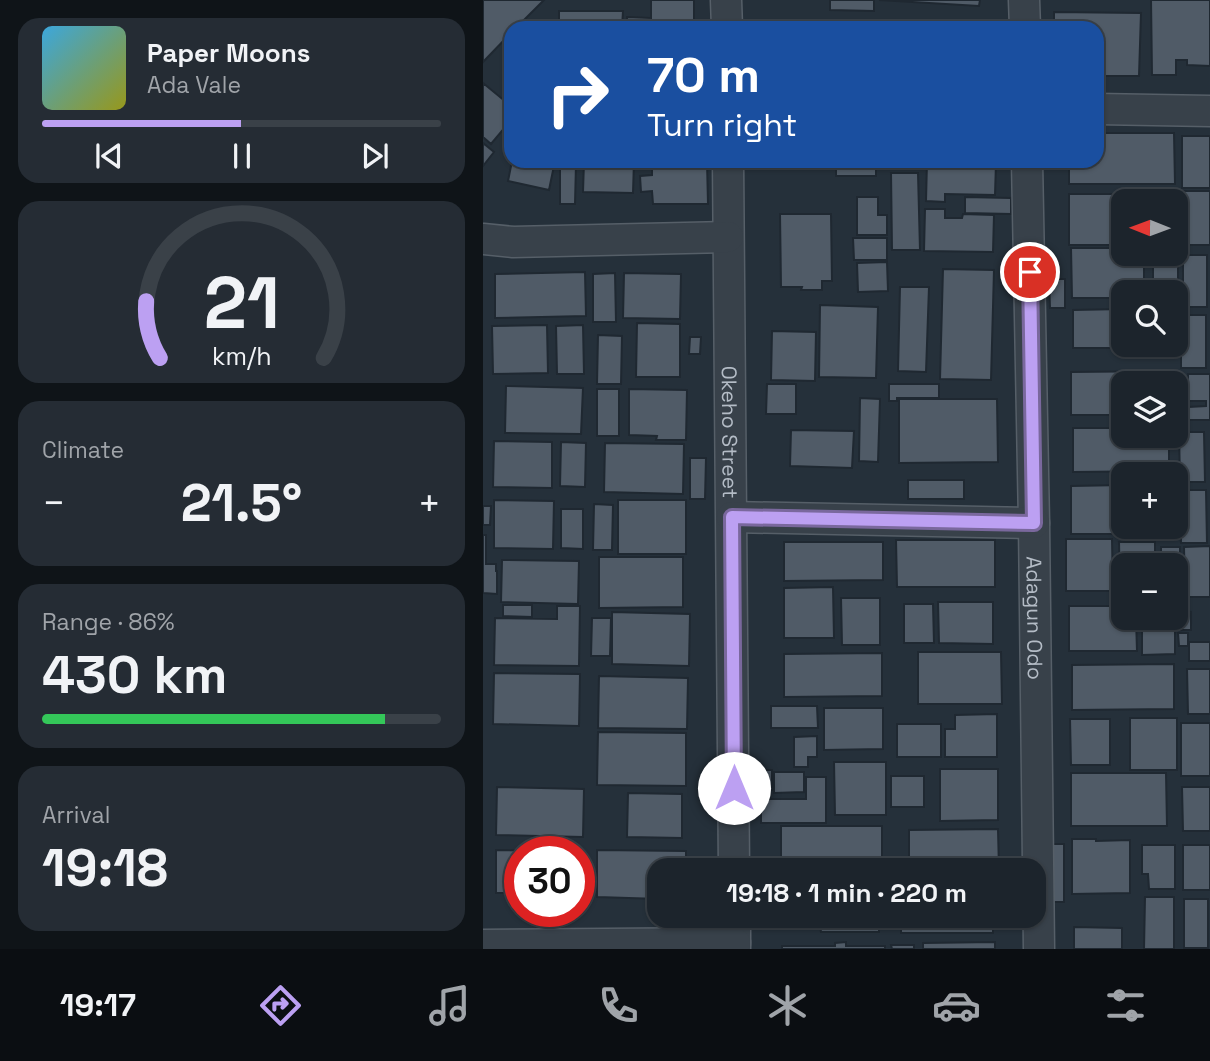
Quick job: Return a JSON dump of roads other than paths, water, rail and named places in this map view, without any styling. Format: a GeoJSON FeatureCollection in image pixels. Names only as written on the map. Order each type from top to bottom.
{"type":"FeatureCollection","features":[{"type":"Feature","properties":{"kind":"street"},"geometry":{"type":"LineString","coordinates":[[726,0],[727,21]]}},
{"type":"Feature","properties":{"kind":"street"},"geometry":{"type":"LineString","coordinates":[[1024,0],[1025,21]]}},
{"type":"Feature","properties":{"kind":"street"},"geometry":{"type":"LineString","coordinates":[[1104,109],[1210,111]]}},
{"type":"Feature","properties":{"kind":"street","name":"Okeho Street"},"geometry":{"type":"LineString","coordinates":[[728,168],[734,858]]}},
{"type":"Feature","properties":{"kind":"street","name":"Adagun Odo"},"geometry":{"type":"LineString","coordinates":[[1027,168],[1039,949]]}},
{"type":"Feature","properties":{"kind":"street"},"geometry":{"type":"LineString","coordinates":[[483,239],[513,242],[729,237]]}},
{"type":"Feature","properties":{"kind":"street"},"geometry":{"type":"LineString","coordinates":[[732,517],[1034,523]]}},
{"type":"Feature","properties":{"kind":"street"},"geometry":{"type":"LineString","coordinates":[[483,946],[735,936]]}}]}
